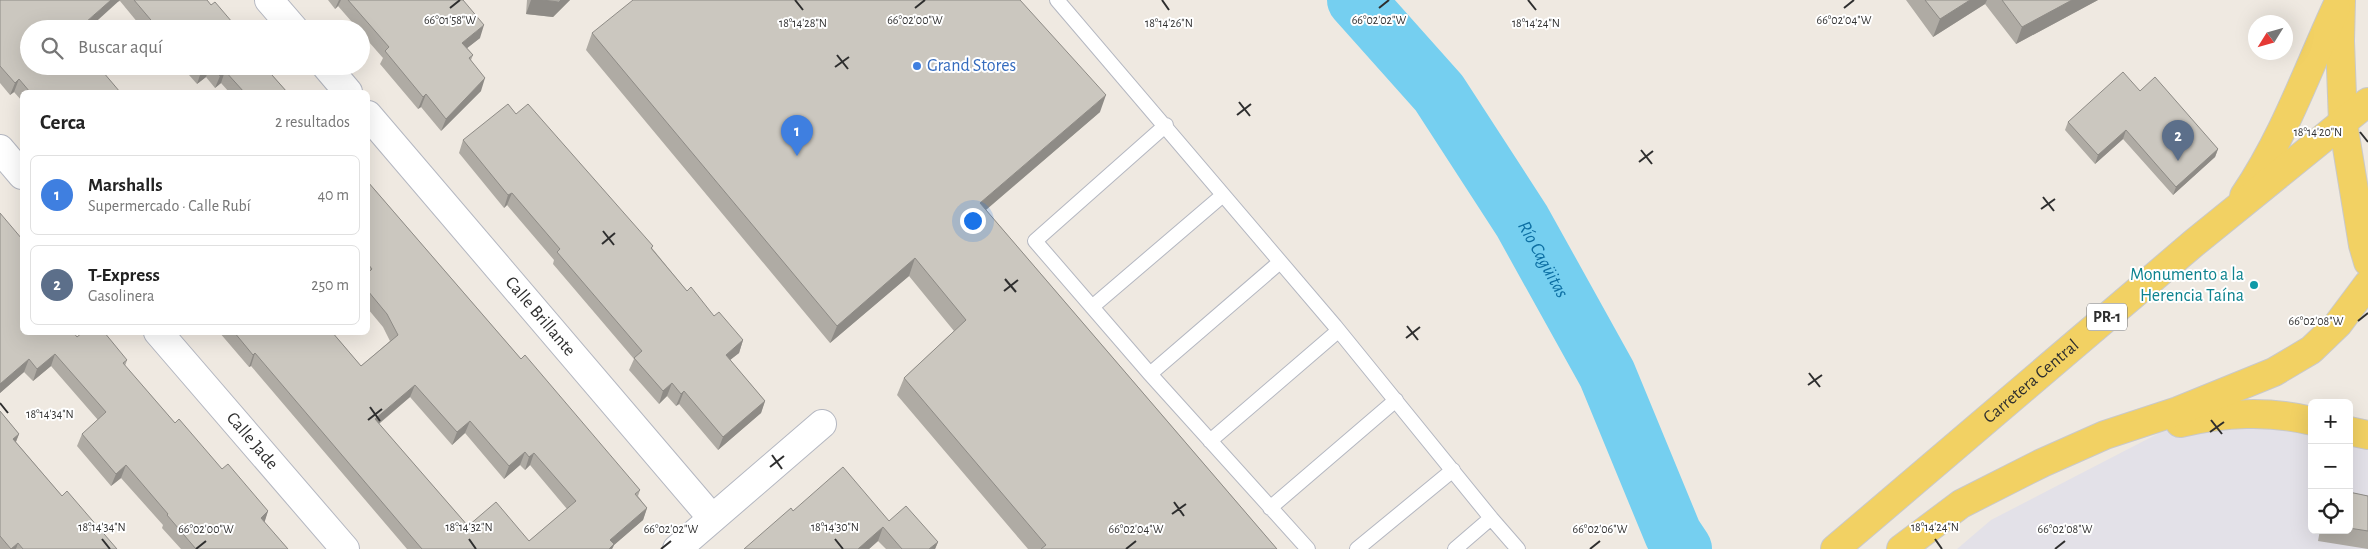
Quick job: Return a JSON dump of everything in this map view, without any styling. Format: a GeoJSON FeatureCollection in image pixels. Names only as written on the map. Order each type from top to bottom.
{"type":"FeatureCollection","features":[{"type":"Feature","properties":{"kind":"main road"},"geometry":{"type":"LineString","coordinates":[[2341,0],[2340,42],[2343,123],[2363,245],[2368,262]]}},
{"type":"Feature","properties":{"kind":"main road"},"geometry":{"type":"LineString","coordinates":[[2223,221],[2245,195],[2294,107],[2312,60],[2341,0]]}},
{"type":"Feature","properties":{"kind":"main road","name":"Carretera Central"},"geometry":{"type":"LineString","coordinates":[[1835,549],[2194,243],[2368,102]]}},
{"type":"Feature","properties":{"kind":"main road"},"geometry":{"type":"LineString","coordinates":[[1903,548],[1961,504],[2006,480],[2105,435],[2178,411],[2274,372],[2311,350],[2338,324],[2368,284]]}},
{"type":"Feature","properties":{"kind":"main road"},"geometry":{"type":"LineString","coordinates":[[2105,435],[2245,413],[2286,415],[2308,420]]}},
{"type":"Feature","properties":{"kind":"main road"},"geometry":{"type":"LineString","coordinates":[[2353,432],[2368,435]]}},
{"type":"Feature","properties":{"kind":"street"},"geometry":{"type":"LineString","coordinates":[[269,0],[286,20]]}},
{"type":"Feature","properties":{"kind":"street"},"geometry":{"type":"LineString","coordinates":[[334,75],[346,90]]}},
{"type":"Feature","properties":{"kind":"street","name":"Calle Brillante"},"geometry":{"type":"LineString","coordinates":[[370,117],[712,518]]}},
{"type":"Feature","properties":{"kind":"street"},"geometry":{"type":"LineString","coordinates":[[0,149],[20,173]]}},
{"type":"Feature","properties":{"kind":"street","name":"Calle Jade"},"geometry":{"type":"LineString","coordinates":[[161,335],[345,549]]}},
{"type":"Feature","properties":{"kind":"street"},"geometry":{"type":"LineString","coordinates":[[677,549],[822,424]]}},
{"type":"Feature","properties":{"kind":"lane"},"geometry":{"type":"LineString","coordinates":[[1057,0],[1166,125],[1518,549]]}},
{"type":"Feature","properties":{"kind":"lane"},"geometry":{"type":"LineString","coordinates":[[1166,125],[1035,242],[1150,374],[1308,549]]}},
{"type":"Feature","properties":{"kind":"lane"},"geometry":{"type":"LineString","coordinates":[[1092,307],[1223,195]]}},
{"type":"Feature","properties":{"kind":"lane"},"geometry":{"type":"LineString","coordinates":[[1150,374],[1280,262]]}},
{"type":"Feature","properties":{"kind":"lane"},"geometry":{"type":"LineString","coordinates":[[1210,441],[1338,331]]}},
{"type":"Feature","properties":{"kind":"lane"},"geometry":{"type":"LineString","coordinates":[[1270,508],[1396,400]]}},
{"type":"Feature","properties":{"kind":"lane"},"geometry":{"type":"LineString","coordinates":[[1357,549],[1453,470]]}},
{"type":"Feature","properties":{"kind":"lane"},"geometry":{"type":"LineString","coordinates":[[1455,549],[1491,518]]}},
{"type":"Feature","properties":{"kind":"shaded area"},"geometry":{"type":"Polygon","coordinates":[[[2194,415],[2308,419],[2308,534],[2353,534],[2353,427],[2368,432],[2368,549],[1957,549],[1991,520],[2194,415]]]}},
{"type":"Feature","properties":{"kind":"building"},"geometry":{"type":"Polygon","coordinates":[[[0,0],[111,0],[88,20],[20,20],[20,75],[106,75],[118,90],[28,90],[19,79],[15,83],[0,66],[0,0]]]}},
{"type":"Feature","properties":{"kind":"building"},"geometry":{"type":"Polygon","coordinates":[[[134,0],[207,0],[211,5],[215,2],[230,20],[151,20],[134,0]]]}},
{"type":"Feature","properties":{"kind":"building"},"geometry":{"type":"Polygon","coordinates":[[[348,0],[463,0],[484,25],[462,43],[473,55],[469,58],[485,78],[446,119],[426,94],[423,97],[385,51],[389,47],[370,25],[370,20],[365,20],[348,0]]]}},
{"type":"Feature","properties":{"kind":"building"},"geometry":{"type":"Polygon","coordinates":[[[542,0],[561,0],[559,2],[542,0]]]}},
{"type":"Feature","properties":{"kind":"building"},"geometry":{"type":"Polygon","coordinates":[[[633,0],[1020,0],[1106,95],[980,203],[1277,549],[1041,549],[1046,545],[904,378],[966,320],[915,258],[837,326],[592,33],[633,0]]]}},
{"type":"Feature","properties":{"kind":"building"},"geometry":{"type":"Polygon","coordinates":[[[1925,0],[1970,0],[1940,19],[1925,0]]]}},
{"type":"Feature","properties":{"kind":"building"},"geometry":{"type":"Polygon","coordinates":[[[2002,0],[2072,0],[2022,27],[2002,0]]]}},
{"type":"Feature","properties":{"kind":"building"},"geometry":{"type":"Polygon","coordinates":[[[2123,72],[2140,91],[2155,77],[2218,149],[2176,187],[2126,130],[2098,155],[2068,122],[2123,72]]]}},
{"type":"Feature","properties":{"kind":"building"},"geometry":{"type":"Polygon","coordinates":[[[229,75],[272,75],[285,90],[242,90],[229,75]]]}},
{"type":"Feature","properties":{"kind":"building"},"geometry":{"type":"Polygon","coordinates":[[[508,104],[516,114],[528,104],[653,246],[651,248],[687,291],[691,287],[714,316],[719,312],[743,340],[726,355],[765,401],[723,437],[684,391],[681,394],[672,383],[663,391],[634,358],[642,351],[557,252],[560,249],[512,193],[508,195],[463,140],[508,104]]]}},
{"type":"Feature","properties":{"kind":"building"},"geometry":{"type":"Polygon","coordinates":[[[370,184],[521,359],[525,355],[640,490],[635,494],[647,508],[610,540],[614,544],[609,549],[422,549],[255,353],[253,355],[236,335],[335,335],[361,366],[398,335],[387,314],[370,293],[370,271],[372,269],[370,266],[370,184]],[[415,385],[375,419],[468,526],[496,502],[529,541],[576,501],[534,453],[529,457],[525,452],[509,466],[470,421],[457,432],[415,385]]]}},
{"type":"Feature","properties":{"kind":"building"},"geometry":{"type":"Polygon","coordinates":[[[0,213],[20,237],[20,335],[75,335],[77,337],[79,335],[106,335],[127,360],[123,363],[175,423],[179,419],[222,469],[228,464],[268,511],[261,518],[288,549],[196,549],[126,465],[116,474],[82,434],[106,412],[55,354],[37,369],[29,359],[0,384],[0,213]]]}},
{"type":"Feature","properties":{"kind":"building"},"geometry":{"type":"Polygon","coordinates":[[[0,411],[19,434],[13,439],[62,496],[67,491],[117,549],[23,549],[18,543],[11,549],[0,536],[0,411]]]}},
{"type":"Feature","properties":{"kind":"building"},"geometry":{"type":"Polygon","coordinates":[[[843,467],[889,521],[906,506],[938,542],[929,549],[902,549],[883,527],[858,549],[744,549],[791,508],[793,511],[843,467]]]}},
{"type":"Feature","properties":{"kind":"building"},"geometry":{"type":"Polygon","coordinates":[[[2353,493],[2368,496],[2368,531],[2353,529],[2353,493]]]}},
{"type":"Feature","properties":{"kind":"waterway","name":"Río Cagüitas"},"geometry":{"type":"LineString","coordinates":[[1356,0],[1439,93],[1522,221],[1607,374],[1673,534],[1683,549]]}},
{"type":"Feature","properties":{"kind":"place","name":"Grand Stores"},"geometry":{"type":"Point","coordinates":[917,66]}},
{"type":"Feature","properties":{"kind":"place","name":"Marshalls"},"geometry":{"type":"Point","coordinates":[797,156]}},
{"type":"Feature","properties":{"kind":"place","name":"T-Express"},"geometry":{"type":"Point","coordinates":[2178,161]}},
{"type":"Feature","properties":{"kind":"place","name":"Monumento a la Herencia Taína"},"geometry":{"type":"Point","coordinates":[2254,285]}}]}
